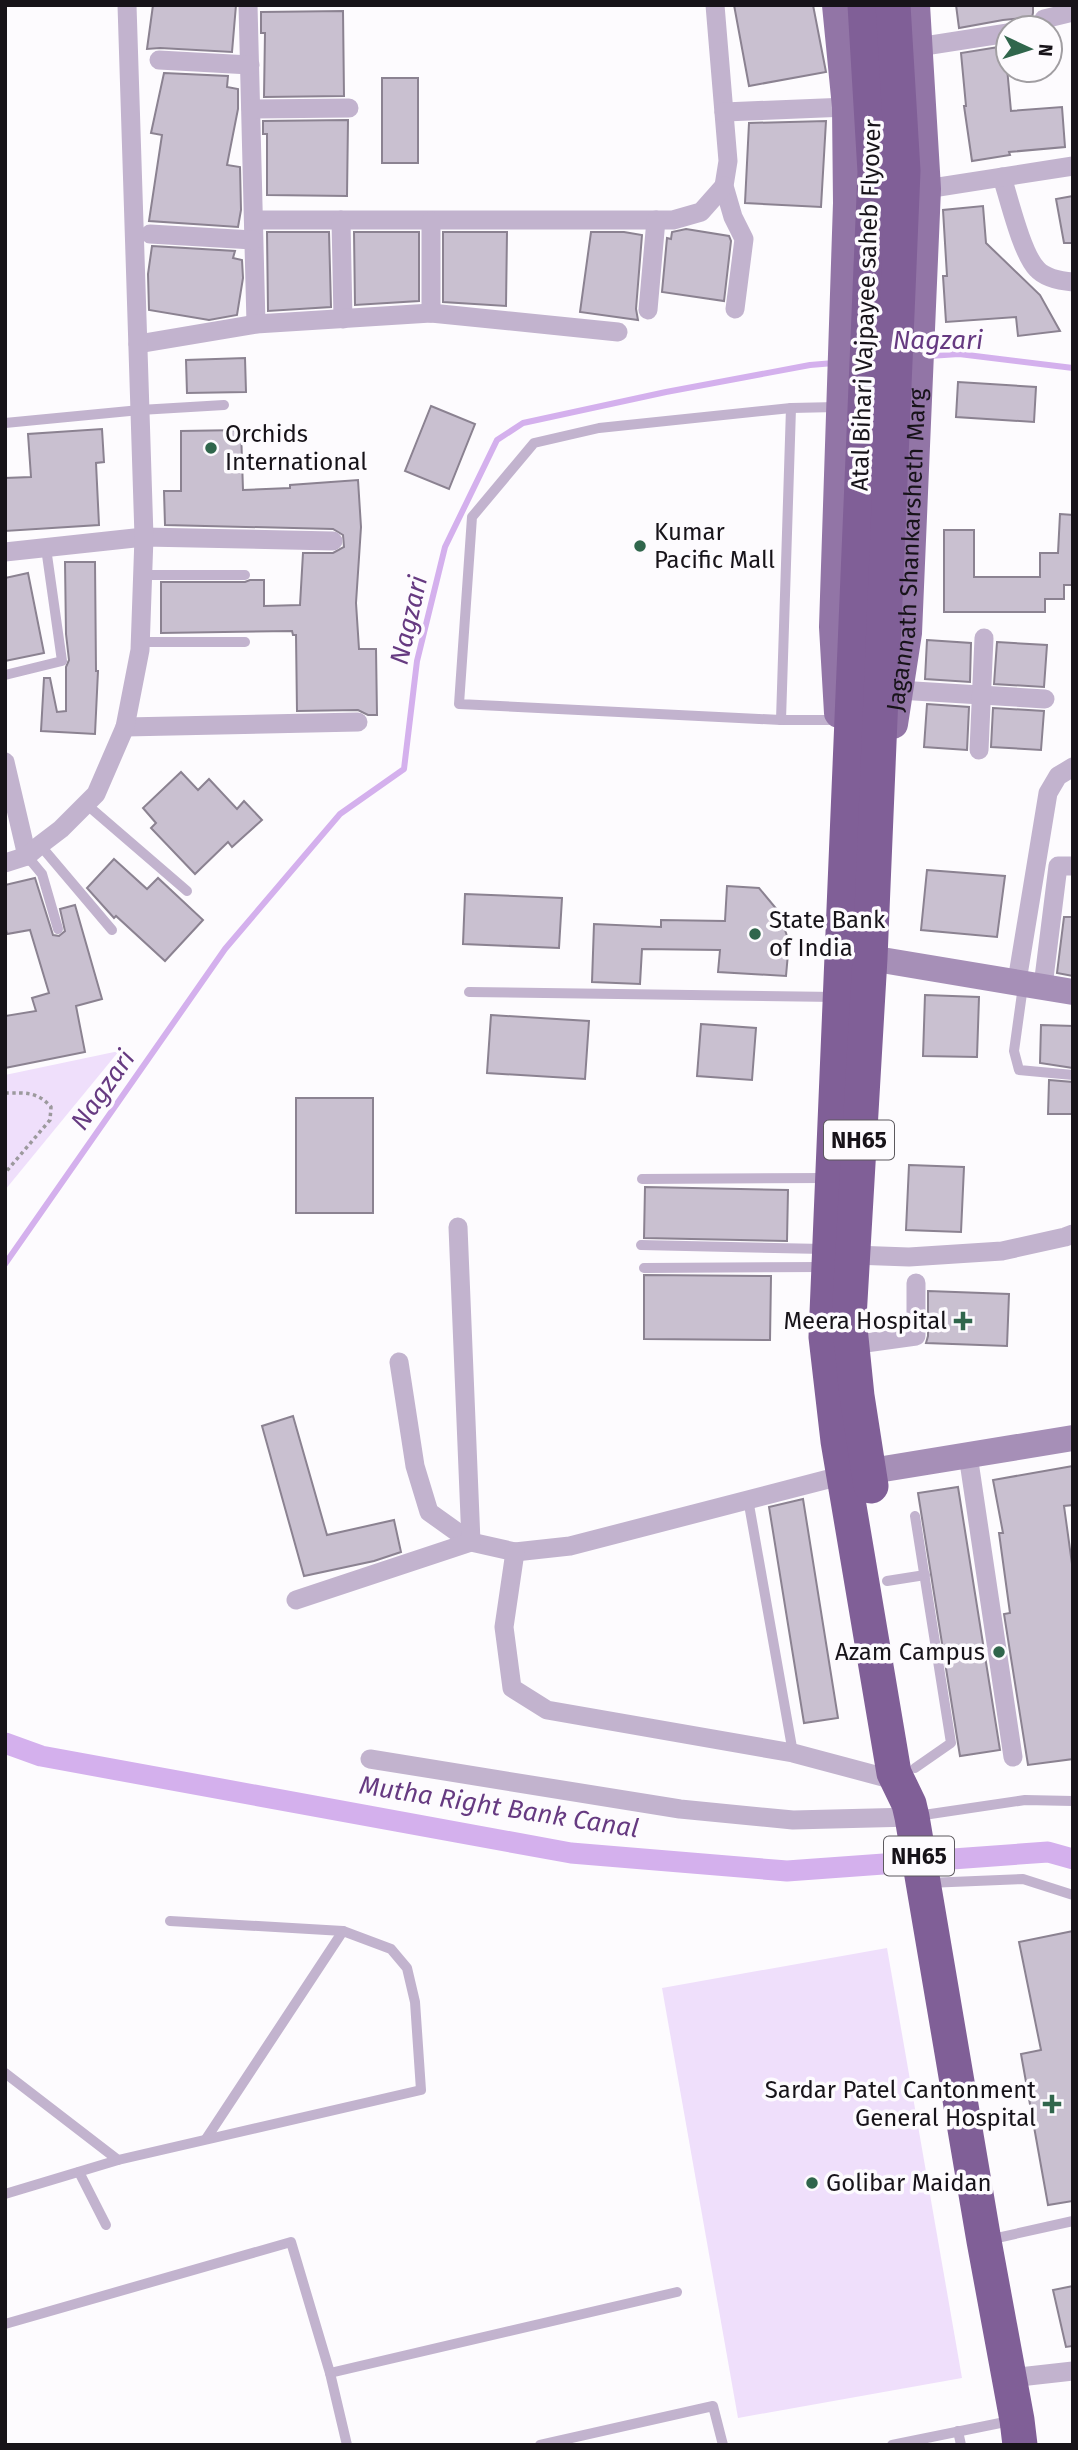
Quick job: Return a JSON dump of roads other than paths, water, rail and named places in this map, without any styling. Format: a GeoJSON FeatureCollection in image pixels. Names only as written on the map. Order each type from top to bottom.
{"type":"FeatureCollection","features":[{"type":"Feature","properties":{"kind":"highway","name":"Atal Bihari Vajpayee saheb Flyover"},"geometry":{"type":"LineString","coordinates":[[865,5],[874,172],[870,605]]}},
{"type":"Feature","properties":{"kind":"highway","name":"Atal Bihari Vajpayee saheb Flyover"},"geometry":{"type":"LineString","coordinates":[[870,605],[903,171],[893,5]]}},
{"type":"Feature","properties":{"kind":"highway","name":"Jagannath Shankarsheth Marg"},"geometry":{"type":"LineString","coordinates":[[870,605],[860,839],[839,997],[831,1178],[842,1340],[856,1473],[894,1773],[909,1793]]}},
{"type":"Feature","properties":{"kind":"highway","name":"Jagannath Shankarsheth Marg"},"geometry":{"type":"LineString","coordinates":[[836,1257],[870,958],[860,839]]}},
{"type":"Feature","properties":{"kind":"highway","name":"Jagannath Shankarsheth Marg"},"geometry":{"type":"LineString","coordinates":[[856,1473],[887,1581],[909,1793],[1018,2432]]}},
{"type":"Feature","properties":{"kind":"main road","name":"Jagannath Shankarsheth Marg"},"geometry":{"type":"LineString","coordinates":[[837,5],[847,119],[848,203],[834,627],[839,720],[860,839]]}},
{"type":"Feature","properties":{"kind":"main road","name":"Jagannath Shankarsheth Marg"},"geometry":{"type":"LineString","coordinates":[[860,839],[898,690],[907,633],[926,189],[915,5]]}},
{"type":"Feature","properties":{"kind":"main road"},"geometry":{"type":"LineString","coordinates":[[847,119],[923,123]]}},
{"type":"Feature","properties":{"kind":"street"},"geometry":{"type":"LineString","coordinates":[[5,863],[34,850],[61,829],[96,794],[125,727],[141,642],[144,537],[127,5]]}},
{"type":"Feature","properties":{"kind":"street"},"geometry":{"type":"LineString","coordinates":[[248,5],[256,324]]}},
{"type":"Feature","properties":{"kind":"street"},"geometry":{"type":"LineString","coordinates":[[715,5],[728,161],[724,186],[733,217],[744,239],[735,309]]}},
{"type":"Feature","properties":{"kind":"street"},"geometry":{"type":"LineString","coordinates":[[918,47],[994,35]]}},
{"type":"Feature","properties":{"kind":"street"},"geometry":{"type":"LineString","coordinates":[[159,60],[250,65]]}},
{"type":"Feature","properties":{"kind":"street"},"geometry":{"type":"LineString","coordinates":[[251,109],[349,108]]}},
{"type":"Feature","properties":{"kind":"street"},"geometry":{"type":"LineString","coordinates":[[724,112],[847,119]]}},
{"type":"Feature","properties":{"kind":"street"},"geometry":{"type":"LineString","coordinates":[[926,189],[1073,166]]}},
{"type":"Feature","properties":{"kind":"street"},"geometry":{"type":"LineString","coordinates":[[1002,177],[1027,252],[1037,269],[1050,277],[1073,282]]}},
{"type":"Feature","properties":{"kind":"street"},"geometry":{"type":"LineString","coordinates":[[254,220],[673,220],[701,212],[724,186]]}},
{"type":"Feature","properties":{"kind":"street"},"geometry":{"type":"LineString","coordinates":[[341,220],[343,319]]}},
{"type":"Feature","properties":{"kind":"street"},"geometry":{"type":"LineString","coordinates":[[648,310],[656,220]]}},
{"type":"Feature","properties":{"kind":"street"},"geometry":{"type":"LineString","coordinates":[[431,221],[431,313]]}},
{"type":"Feature","properties":{"kind":"street"},"geometry":{"type":"LineString","coordinates":[[150,234],[254,240]]}},
{"type":"Feature","properties":{"kind":"street"},"geometry":{"type":"LineString","coordinates":[[138,344],[256,324],[431,313],[618,332]]}},
{"type":"Feature","properties":{"kind":"street"},"geometry":{"type":"LineString","coordinates":[[5,552],[144,537],[333,541]]}},
{"type":"Feature","properties":{"kind":"street"},"geometry":{"type":"LineString","coordinates":[[979,750],[984,638]]}},
{"type":"Feature","properties":{"kind":"street"},"geometry":{"type":"LineString","coordinates":[[898,690],[1045,699]]}},
{"type":"Feature","properties":{"kind":"street"},"geometry":{"type":"LineString","coordinates":[[125,727],[358,722]]}},
{"type":"Feature","properties":{"kind":"street"},"geometry":{"type":"LineString","coordinates":[[5,762],[34,850]]}},
{"type":"Feature","properties":{"kind":"street"},"geometry":{"type":"LineString","coordinates":[[1028,983],[1048,793],[1058,776],[1073,767]]}},
{"type":"Feature","properties":{"kind":"street"},"geometry":{"type":"LineString","coordinates":[[1028,983],[1058,866],[1073,866]]}},
{"type":"Feature","properties":{"kind":"street"},"geometry":{"type":"LineString","coordinates":[[870,958],[1073,992]]}},
{"type":"Feature","properties":{"kind":"street"},"geometry":{"type":"LineString","coordinates":[[458,1227],[471,1542]]}},
{"type":"Feature","properties":{"kind":"street"},"geometry":{"type":"LineString","coordinates":[[836,1257],[909,1257],[1002,1251],[1073,1234]]}},
{"type":"Feature","properties":{"kind":"street"},"geometry":{"type":"LineString","coordinates":[[842,1340],[916,1336],[916,1283]]}},
{"type":"Feature","properties":{"kind":"street"},"geometry":{"type":"LineString","coordinates":[[399,1362],[415,1466],[429,1512],[471,1542],[515,1552],[570,1546],[856,1473],[1073,1438]]}},
{"type":"Feature","properties":{"kind":"street"},"geometry":{"type":"LineString","coordinates":[[968,1455],[1013,1756]]}},
{"type":"Feature","properties":{"kind":"street"},"geometry":{"type":"LineString","coordinates":[[296,1600],[471,1542]]}},
{"type":"Feature","properties":{"kind":"street"},"geometry":{"type":"LineString","coordinates":[[515,1552],[504,1627],[512,1688],[547,1710],[793,1753],[909,1793]]}},
{"type":"Feature","properties":{"kind":"street"},"geometry":{"type":"LineString","coordinates":[[370,1759],[680,1809],[793,1820],[909,1793]]}},
{"type":"Feature","properties":{"kind":"street"},"geometry":{"type":"LineString","coordinates":[[1010,2378],[1073,2371]]}},
{"type":"Feature","properties":{"kind":"lane"},"geometry":{"type":"LineString","coordinates":[[839,720],[781,720],[459,704],[472,517],[534,443],[599,428],[791,408],[841,393]]}},
{"type":"Feature","properties":{"kind":"lane"},"geometry":{"type":"LineString","coordinates":[[5,423],[224,405]]}},
{"type":"Feature","properties":{"kind":"lane"},"geometry":{"type":"LineString","coordinates":[[781,720],[791,408]]}},
{"type":"Feature","properties":{"kind":"lane"},"geometry":{"type":"LineString","coordinates":[[5,674],[62,661],[46,548]]}},
{"type":"Feature","properties":{"kind":"lane"},"geometry":{"type":"LineString","coordinates":[[143,575],[245,575]]}},
{"type":"Feature","properties":{"kind":"lane"},"geometry":{"type":"LineString","coordinates":[[141,642],[245,642]]}},
{"type":"Feature","properties":{"kind":"lane"},"geometry":{"type":"LineString","coordinates":[[86,804],[187,891]]}},
{"type":"Feature","properties":{"kind":"lane"},"geometry":{"type":"LineString","coordinates":[[34,850],[58,929]]}},
{"type":"Feature","properties":{"kind":"lane"},"geometry":{"type":"LineString","coordinates":[[34,850],[112,930]]}},
{"type":"Feature","properties":{"kind":"lane"},"geometry":{"type":"LineString","coordinates":[[1028,983],[1014,1051],[1019,1070],[1073,1075]]}},
{"type":"Feature","properties":{"kind":"lane"},"geometry":{"type":"LineString","coordinates":[[469,992],[839,997]]}},
{"type":"Feature","properties":{"kind":"lane"},"geometry":{"type":"LineString","coordinates":[[642,1179],[831,1178]]}},
{"type":"Feature","properties":{"kind":"lane"},"geometry":{"type":"LineString","coordinates":[[641,1245],[836,1257]]}},
{"type":"Feature","properties":{"kind":"lane"},"geometry":{"type":"LineString","coordinates":[[644,1268],[836,1257]]}},
{"type":"Feature","properties":{"kind":"lane"},"geometry":{"type":"LineString","coordinates":[[748,1499],[793,1753]]}},
{"type":"Feature","properties":{"kind":"lane"},"geometry":{"type":"LineString","coordinates":[[909,1793],[951,1743],[915,1516]]}},
{"type":"Feature","properties":{"kind":"lane"},"geometry":{"type":"LineString","coordinates":[[887,1581],[925,1575]]}},
{"type":"Feature","properties":{"kind":"lane"},"geometry":{"type":"LineString","coordinates":[[909,1793],[1073,1801]]}},
{"type":"Feature","properties":{"kind":"lane"},"geometry":{"type":"LineString","coordinates":[[926,1896],[1023,1879],[1073,1895]]}},
{"type":"Feature","properties":{"kind":"lane"},"geometry":{"type":"LineString","coordinates":[[5,2194],[118,2160],[421,2090],[415,2002],[407,1968],[390,1950],[343,1931],[170,1921]]}},
{"type":"Feature","properties":{"kind":"lane"},"geometry":{"type":"LineString","coordinates":[[206,2139],[343,1931]]}},
{"type":"Feature","properties":{"kind":"lane"},"geometry":{"type":"LineString","coordinates":[[5,2073],[118,2160]]}},
{"type":"Feature","properties":{"kind":"lane"},"geometry":{"type":"LineString","coordinates":[[79,2172],[106,2225]]}},
{"type":"Feature","properties":{"kind":"lane"},"geometry":{"type":"LineString","coordinates":[[984,2241],[1073,2221]]}},
{"type":"Feature","properties":{"kind":"lane"},"geometry":{"type":"LineString","coordinates":[[5,2325],[291,2242],[330,2373],[347,2445]]}},
{"type":"Feature","properties":{"kind":"lane"},"geometry":{"type":"LineString","coordinates":[[330,2373],[677,2292]]}},
{"type":"Feature","properties":{"kind":"lane"},"geometry":{"type":"LineString","coordinates":[[540,2445],[713,2406],[723,2445]]}},
{"type":"Feature","properties":{"kind":"lane"},"geometry":{"type":"LineString","coordinates":[[892,2445],[958,2431],[1018,2432]]}},
{"type":"Feature","properties":{"kind":"lane"},"geometry":{"type":"LineString","coordinates":[[958,2431],[961,2445]]}},
{"type":"Feature","properties":{"kind":"waterway","name":"Nagzari"},"geometry":{"type":"LineString","coordinates":[[929,356],[959,354],[1073,368]]}},
{"type":"Feature","properties":{"kind":"waterway","name":"Nagzari"},"geometry":{"type":"LineString","coordinates":[[5,1264],[225,949],[340,814],[404,769],[417,661],[445,547],[497,440],[523,423],[666,392],[810,365],[834,363]]}},
{"type":"Feature","properties":{"kind":"waterway","name":"Mutha Right Bank Canal"},"geometry":{"type":"LineString","coordinates":[[5,1743],[41,1756],[571,1853],[787,1871],[1048,1852],[1073,1859]]}},
{"type":"Feature","properties":{"kind":"place","name":"Orchids International"},"geometry":{"type":"Point","coordinates":[211,448]}},
{"type":"Feature","properties":{"kind":"place","name":"Kumar Pacific Mall"},"geometry":{"type":"Point","coordinates":[640,546]}},
{"type":"Feature","properties":{"kind":"place","name":"State Bank of India"},"geometry":{"type":"Point","coordinates":[755,934]}},
{"type":"Feature","properties":{"kind":"place","name":"Meera Hospital"},"geometry":{"type":"Point","coordinates":[963,1321]}},
{"type":"Feature","properties":{"kind":"place","name":"Azam Campus"},"geometry":{"type":"Point","coordinates":[999,1652]}},
{"type":"Feature","properties":{"kind":"place","name":"Sardar Patel Cantonment General Hospital"},"geometry":{"type":"Point","coordinates":[1052,2104]}},
{"type":"Feature","properties":{"kind":"place","name":"Golibar Maidan"},"geometry":{"type":"Point","coordinates":[812,2183]}}]}
